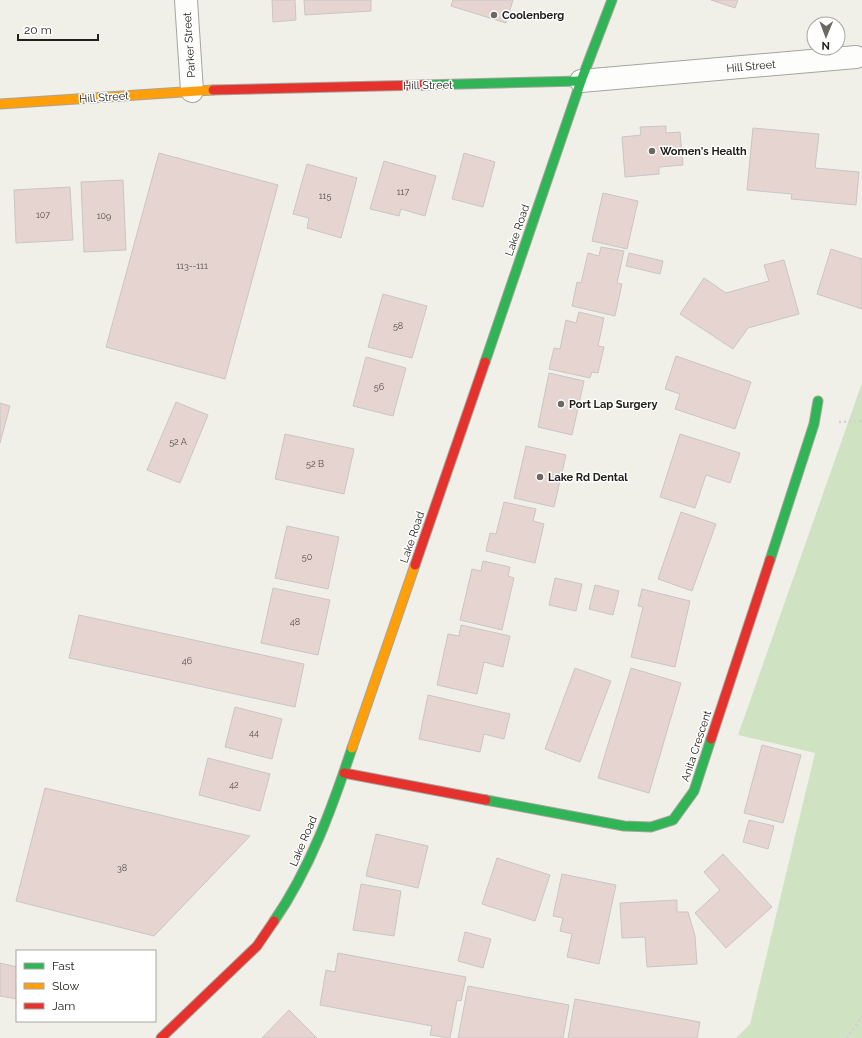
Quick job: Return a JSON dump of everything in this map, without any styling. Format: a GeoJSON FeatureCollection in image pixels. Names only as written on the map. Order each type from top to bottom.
{"type":"FeatureCollection","features":[{"type":"Feature","properties":{"kind":"street","name":"Parker Street"},"geometry":{"type":"LineString","coordinates":[[186,0],[192,91]]}},
{"type":"Feature","properties":{"kind":"street","name":"Lake Road"},"geometry":{"type":"LineString","coordinates":[[161,1038],[257,946],[293,894],[310,858],[344,773],[581,81],[612,0]]}},
{"type":"Feature","properties":{"kind":"street","name":"Hill Street"},"geometry":{"type":"LineString","coordinates":[[0,104],[192,91],[581,81],[856,57]]}},
{"type":"Feature","properties":{"kind":"street","name":"Anita Crescent"},"geometry":{"type":"LineString","coordinates":[[344,773],[624,826],[651,827],[673,820],[694,791],[814,424],[818,401]]}},
{"type":"Feature","properties":{"kind":"path"},"geometry":{"type":"LineString","coordinates":[[848,422],[862,421]]}},
{"type":"Feature","properties":{"kind":"path"},"geometry":{"type":"LineString","coordinates":[[847,1038],[862,1016]]}},
{"type":"Feature","properties":{"kind":"green space"},"geometry":{"type":"Polygon","coordinates":[[[862,383],[862,1038],[736,1038],[750,1024],[815,753],[738,735],[862,383]]]}},
{"type":"Feature","properties":{"kind":"building"},"geometry":{"type":"Polygon","coordinates":[[[272,0],[295,0],[296,20],[273,22],[272,0]]]}},
{"type":"Feature","properties":{"kind":"building"},"geometry":{"type":"Polygon","coordinates":[[[304,0],[371,0],[371,11],[305,15],[304,0]]]}},
{"type":"Feature","properties":{"kind":"building","name":"Coolenberg"},"geometry":{"type":"Polygon","coordinates":[[[453,0],[513,0],[506,23],[451,6],[453,0]]]}},
{"type":"Feature","properties":{"kind":"building"},"geometry":{"type":"Polygon","coordinates":[[[711,0],[738,0],[735,8],[711,0]]]}},
{"type":"Feature","properties":{"kind":"building","name":"Women's Health"},"geometry":{"type":"Polygon","coordinates":[[[666,126],[666,133],[680,132],[683,165],[659,167],[659,174],[625,177],[622,137],[641,135],[640,127],[666,126]]]}},
{"type":"Feature","properties":{"kind":"building"},"geometry":{"type":"Polygon","coordinates":[[[753,128],[819,134],[815,168],[859,172],[856,205],[791,199],[792,194],[747,190],[753,128]]]}},
{"type":"Feature","properties":{"kind":"building"},"geometry":{"type":"Polygon","coordinates":[[[159,153],[278,185],[225,379],[106,347],[159,153]]]}},
{"type":"Feature","properties":{"kind":"building"},"geometry":{"type":"Polygon","coordinates":[[[464,153],[495,162],[483,207],[452,199],[464,153]]]}},
{"type":"Feature","properties":{"kind":"building"},"geometry":{"type":"Polygon","coordinates":[[[384,161],[436,176],[425,216],[401,209],[399,216],[370,209],[384,161]]]}},
{"type":"Feature","properties":{"kind":"building"},"geometry":{"type":"Polygon","coordinates":[[[307,164],[357,178],[341,238],[307,228],[309,218],[293,214],[307,164]]]}},
{"type":"Feature","properties":{"kind":"building"},"geometry":{"type":"Polygon","coordinates":[[[123,180],[126,250],[84,252],[81,182],[123,180]]]}},
{"type":"Feature","properties":{"kind":"building"},"geometry":{"type":"Polygon","coordinates":[[[70,187],[73,240],[16,243],[14,190],[70,187]]]}},
{"type":"Feature","properties":{"kind":"building"},"geometry":{"type":"Polygon","coordinates":[[[603,193],[638,201],[627,249],[592,241],[603,193]]]}},
{"type":"Feature","properties":{"kind":"building"},"geometry":{"type":"Polygon","coordinates":[[[601,247],[624,251],[617,283],[622,284],[615,316],[572,306],[577,282],[581,283],[588,253],[599,256],[601,247]]]}},
{"type":"Feature","properties":{"kind":"building"},"geometry":{"type":"Polygon","coordinates":[[[831,249],[862,259],[862,309],[817,294],[831,249]]]}},
{"type":"Feature","properties":{"kind":"building"},"geometry":{"type":"Polygon","coordinates":[[[629,253],[663,261],[660,274],[626,266],[629,253]]]}},
{"type":"Feature","properties":{"kind":"building"},"geometry":{"type":"Polygon","coordinates":[[[784,260],[799,314],[748,328],[733,349],[680,314],[704,278],[726,293],[769,281],[764,265],[784,260]]]}},
{"type":"Feature","properties":{"kind":"building"},"geometry":{"type":"Polygon","coordinates":[[[383,294],[427,306],[412,358],[368,347],[383,294]]]}},
{"type":"Feature","properties":{"kind":"building"},"geometry":{"type":"Polygon","coordinates":[[[579,312],[604,318],[598,346],[604,347],[598,373],[592,372],[590,378],[549,369],[554,348],[560,349],[566,320],[576,323],[579,312]]]}},
{"type":"Feature","properties":{"kind":"building"},"geometry":{"type":"Polygon","coordinates":[[[676,356],[751,382],[735,429],[675,409],[680,394],[665,389],[676,356]]]}},
{"type":"Feature","properties":{"kind":"building"},"geometry":{"type":"Polygon","coordinates":[[[366,357],[406,368],[393,416],[353,406],[366,357]]]}},
{"type":"Feature","properties":{"kind":"building","name":"Port Lap Surgery"},"geometry":{"type":"Polygon","coordinates":[[[549,373],[584,381],[572,435],[538,427],[549,373]]]}},
{"type":"Feature","properties":{"kind":"building"},"geometry":{"type":"Polygon","coordinates":[[[176,402],[208,415],[180,483],[147,470],[176,402]]]}},
{"type":"Feature","properties":{"kind":"building"},"geometry":{"type":"Polygon","coordinates":[[[0,403],[10,406],[0,443],[0,403]]]}},
{"type":"Feature","properties":{"kind":"building"},"geometry":{"type":"Polygon","coordinates":[[[285,434],[354,449],[344,494],[275,479],[285,434]]]}},
{"type":"Feature","properties":{"kind":"building"},"geometry":{"type":"Polygon","coordinates":[[[680,434],[740,453],[730,483],[706,475],[695,508],[660,497],[680,434]]]}},
{"type":"Feature","properties":{"kind":"building","name":"Lake Rd Dental"},"geometry":{"type":"Polygon","coordinates":[[[526,446],[566,455],[554,507],[514,498],[526,446]]]}},
{"type":"Feature","properties":{"kind":"building"},"geometry":{"type":"Polygon","coordinates":[[[504,502],[536,509],[533,521],[544,524],[535,563],[486,551],[490,533],[496,534],[504,502]]]}},
{"type":"Feature","properties":{"kind":"building"},"geometry":{"type":"Polygon","coordinates":[[[681,512],[716,524],[692,591],[658,579],[681,512]]]}},
{"type":"Feature","properties":{"kind":"building"},"geometry":{"type":"Polygon","coordinates":[[[287,526],[339,537],[328,589],[275,578],[287,526]]]}},
{"type":"Feature","properties":{"kind":"building"},"geometry":{"type":"Polygon","coordinates":[[[483,561],[510,567],[508,576],[514,578],[502,630],[460,620],[472,569],[481,571],[483,561]]]}},
{"type":"Feature","properties":{"kind":"building"},"geometry":{"type":"Polygon","coordinates":[[[555,578],[582,584],[576,611],[549,605],[555,578]]]}},
{"type":"Feature","properties":{"kind":"building"},"geometry":{"type":"Polygon","coordinates":[[[595,585],[619,591],[613,615],[589,609],[595,585]]]}},
{"type":"Feature","properties":{"kind":"building"},"geometry":{"type":"Polygon","coordinates":[[[273,588],[330,600],[318,655],[261,643],[273,588]]]}},
{"type":"Feature","properties":{"kind":"building"},"geometry":{"type":"Polygon","coordinates":[[[642,589],[690,601],[675,667],[631,657],[643,607],[638,606],[642,589]]]}},
{"type":"Feature","properties":{"kind":"building"},"geometry":{"type":"Polygon","coordinates":[[[79,615],[304,664],[295,707],[69,658],[79,615]]]}},
{"type":"Feature","properties":{"kind":"building"},"geometry":{"type":"Polygon","coordinates":[[[461,625],[510,636],[503,667],[484,662],[477,694],[437,685],[448,634],[459,636],[461,625]]]}},
{"type":"Feature","properties":{"kind":"building"},"geometry":{"type":"Polygon","coordinates":[[[575,668],[611,681],[580,762],[545,749],[575,668]]]}},
{"type":"Feature","properties":{"kind":"building"},"geometry":{"type":"Polygon","coordinates":[[[631,668],[681,683],[649,793],[598,778],[631,668]]]}},
{"type":"Feature","properties":{"kind":"building"},"geometry":{"type":"Polygon","coordinates":[[[428,695],[510,714],[504,739],[484,734],[480,752],[419,739],[428,695]]]}},
{"type":"Feature","properties":{"kind":"building"},"geometry":{"type":"Polygon","coordinates":[[[235,707],[282,719],[272,759],[225,747],[235,707]]]}},
{"type":"Feature","properties":{"kind":"building"},"geometry":{"type":"Polygon","coordinates":[[[762,745],[801,755],[783,823],[744,813],[762,745]]]}},
{"type":"Feature","properties":{"kind":"building"},"geometry":{"type":"Polygon","coordinates":[[[208,758],[270,774],[260,811],[199,795],[208,758]]]}},
{"type":"Feature","properties":{"kind":"building"},"geometry":{"type":"Polygon","coordinates":[[[45,788],[250,836],[154,936],[16,901],[45,788]]]}},
{"type":"Feature","properties":{"kind":"building"},"geometry":{"type":"Polygon","coordinates":[[[749,820],[774,826],[768,849],[743,842],[749,820]]]}},
{"type":"Feature","properties":{"kind":"building"},"geometry":{"type":"Polygon","coordinates":[[[376,834],[428,846],[418,888],[366,876],[376,834]]]}},
{"type":"Feature","properties":{"kind":"building"},"geometry":{"type":"Polygon","coordinates":[[[723,854],[772,907],[726,948],[695,913],[720,890],[704,872],[723,854]]]}},
{"type":"Feature","properties":{"kind":"building"},"geometry":{"type":"Polygon","coordinates":[[[497,858],[550,875],[535,921],[482,904],[497,858]]]}},
{"type":"Feature","properties":{"kind":"building"},"geometry":{"type":"Polygon","coordinates":[[[562,874],[616,885],[599,964],[567,957],[572,934],[560,931],[563,918],[553,916],[562,874]]]}},
{"type":"Feature","properties":{"kind":"building"},"geometry":{"type":"Polygon","coordinates":[[[361,884],[401,891],[394,936],[353,930],[361,884]]]}},
{"type":"Feature","properties":{"kind":"building"},"geometry":{"type":"Polygon","coordinates":[[[677,900],[677,912],[688,912],[695,936],[697,964],[647,967],[645,937],[622,938],[620,903],[677,900]]]}},
{"type":"Feature","properties":{"kind":"building"},"geometry":{"type":"Polygon","coordinates":[[[465,932],[491,939],[483,968],[458,961],[465,932]]]}},
{"type":"Feature","properties":{"kind":"building"},"geometry":{"type":"Polygon","coordinates":[[[338,953],[466,977],[461,1001],[457,1000],[450,1038],[430,1035],[432,1026],[320,1005],[326,970],[335,972],[338,953]]]}},
{"type":"Feature","properties":{"kind":"building"},"geometry":{"type":"Polygon","coordinates":[[[0,963],[16,967],[16,999],[0,996],[0,963]]]}},
{"type":"Feature","properties":{"kind":"building"},"geometry":{"type":"Polygon","coordinates":[[[468,986],[569,1005],[563,1038],[458,1038],[468,986]]]}},
{"type":"Feature","properties":{"kind":"building"},"geometry":{"type":"Polygon","coordinates":[[[575,999],[700,1022],[697,1038],[568,1038],[575,999]]]}},
{"type":"Feature","properties":{"kind":"building"},"geometry":{"type":"Polygon","coordinates":[[[289,1010],[317,1038],[262,1038],[289,1010]]]}},
{"type":"Feature","properties":{"kind":"traffic: fast"},"geometry":{"type":"LineString","coordinates":[[485,362],[581,81],[612,0]]}},
{"type":"Feature","properties":{"kind":"traffic: fast"},"geometry":{"type":"LineString","coordinates":[[423,85],[581,81]]}},
{"type":"Feature","properties":{"kind":"traffic: fast"},"geometry":{"type":"LineString","coordinates":[[770,560],[814,424],[818,401]]}},
{"type":"Feature","properties":{"kind":"traffic: fast"},"geometry":{"type":"LineString","coordinates":[[486,800],[624,826],[651,827],[673,820],[694,791],[711,739]]}},
{"type":"Feature","properties":{"kind":"traffic: fast"},"geometry":{"type":"LineString","coordinates":[[274,921],[299,880],[319,838],[352,748]]}},
{"type":"Feature","properties":{"kind":"traffic: slow"},"geometry":{"type":"LineString","coordinates":[[0,104],[213,90]]}},
{"type":"Feature","properties":{"kind":"traffic: slow"},"geometry":{"type":"LineString","coordinates":[[352,748],[415,565]]}},
{"type":"Feature","properties":{"kind":"traffic: jam"},"geometry":{"type":"LineString","coordinates":[[213,90],[423,85]]}},
{"type":"Feature","properties":{"kind":"traffic: jam"},"geometry":{"type":"LineString","coordinates":[[415,565],[485,362]]}},
{"type":"Feature","properties":{"kind":"traffic: jam"},"geometry":{"type":"LineString","coordinates":[[711,739],[770,560]]}},
{"type":"Feature","properties":{"kind":"traffic: jam"},"geometry":{"type":"LineString","coordinates":[[344,773],[486,800]]}},
{"type":"Feature","properties":{"kind":"traffic: jam"},"geometry":{"type":"LineString","coordinates":[[161,1038],[257,946],[274,921]]}},
{"type":"Feature","properties":{"kind":"place","name":"Coolenberg"},"geometry":{"type":"Point","coordinates":[494,15]}},
{"type":"Feature","properties":{"kind":"place","name":"Women's Health"},"geometry":{"type":"Point","coordinates":[652,151]}},
{"type":"Feature","properties":{"kind":"place","name":"Port Lap Surgery"},"geometry":{"type":"Point","coordinates":[561,404]}},
{"type":"Feature","properties":{"kind":"place","name":"Lake Rd Dental"},"geometry":{"type":"Point","coordinates":[540,477]}}]}
